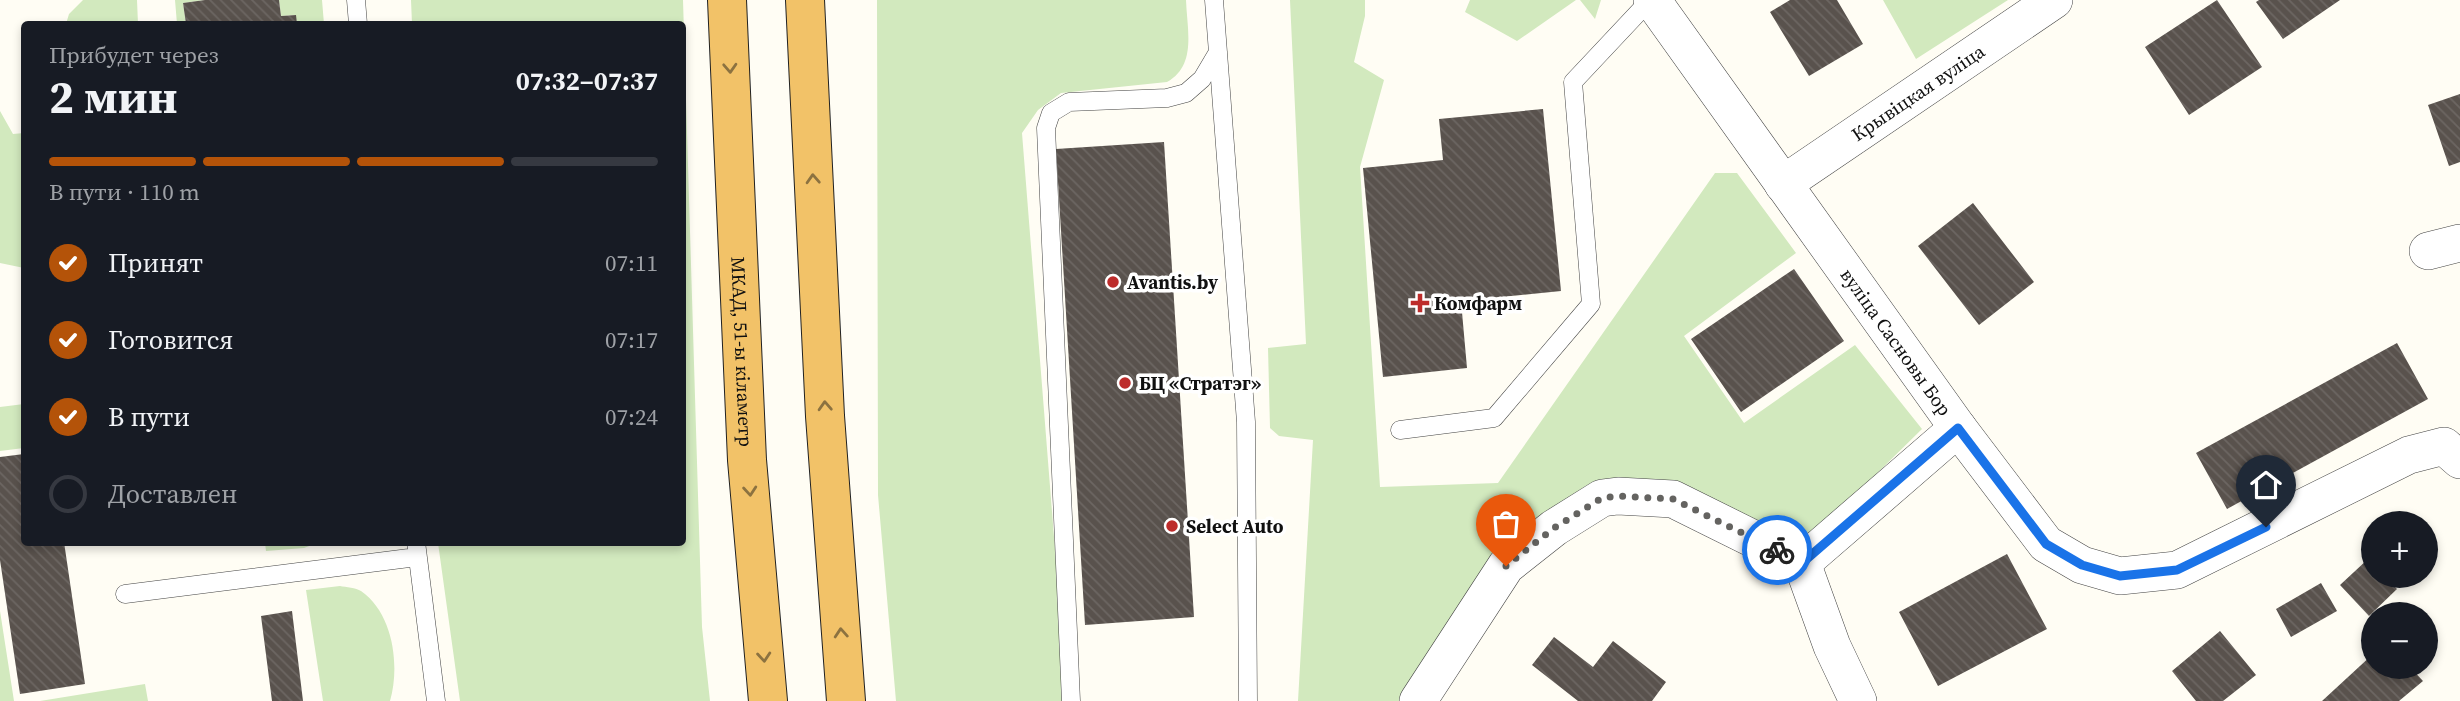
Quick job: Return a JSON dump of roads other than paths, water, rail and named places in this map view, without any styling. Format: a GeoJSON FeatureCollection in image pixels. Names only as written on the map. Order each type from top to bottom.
{"type":"FeatureCollection","features":[{"type":"Feature","properties":{"kind":"highway","name":"МКАД, 51-ы кіламетр"},"geometry":{"type":"LineString","coordinates":[[727,0],[747,460],[768,701]]}},
{"type":"Feature","properties":{"kind":"highway"},"geometry":{"type":"LineString","coordinates":[[805,0],[825,416],[846,701]]}},
{"type":"Feature","properties":{"kind":"street","name":"вуліца Сасновы Бор"},"geometry":{"type":"LineString","coordinates":[[1651,0],[1958,428],[1802,563]]}},
{"type":"Feature","properties":{"kind":"street","name":"Крывіцкая вуліца"},"geometry":{"type":"LineString","coordinates":[[1783,184],[2054,0]]}},
{"type":"Feature","properties":{"kind":"street"},"geometry":{"type":"LineString","coordinates":[[1958,428],[2046,544],[2082,565],[2120,576],[2177,570],[2409,455],[2444,446],[2460,460]]}},
{"type":"Feature","properties":{"kind":"street"},"geometry":{"type":"LineString","coordinates":[[1418,701],[1506,566],[1554,528],[1602,498],[1618,496],[1673,499],[1802,563],[1832,646],[1858,701]]}},
{"type":"Feature","properties":{"kind":"lane"},"geometry":{"type":"LineString","coordinates":[[355,0],[358,21]]}},
{"type":"Feature","properties":{"kind":"lane"},"geometry":{"type":"LineString","coordinates":[[1214,0],[1246,422],[1248,701]]}},
{"type":"Feature","properties":{"kind":"lane"},"geometry":{"type":"LineString","coordinates":[[1400,430],[1494,418],[1591,304],[1573,82],[1651,0]]}},
{"type":"Feature","properties":{"kind":"lane"},"geometry":{"type":"LineString","coordinates":[[1071,701],[1046,128],[1051,113],[1069,102],[1167,98],[1186,93],[1202,79],[1218,52]]}},
{"type":"Feature","properties":{"kind":"lane"},"geometry":{"type":"LineString","coordinates":[[125,594],[416,550],[436,701]]}},
{"type":"Feature","properties":{"kind":"place","name":"Avantis.by"},"geometry":{"type":"Point","coordinates":[1113,282]}},
{"type":"Feature","properties":{"kind":"place","name":"Комфарм"},"geometry":{"type":"Point","coordinates":[1420,303]}},
{"type":"Feature","properties":{"kind":"place","name":"БЦ «Стратэг»"},"geometry":{"type":"Point","coordinates":[1125,383]}},
{"type":"Feature","properties":{"kind":"place","name":"Select Auto"},"geometry":{"type":"Point","coordinates":[1172,526]}}]}
